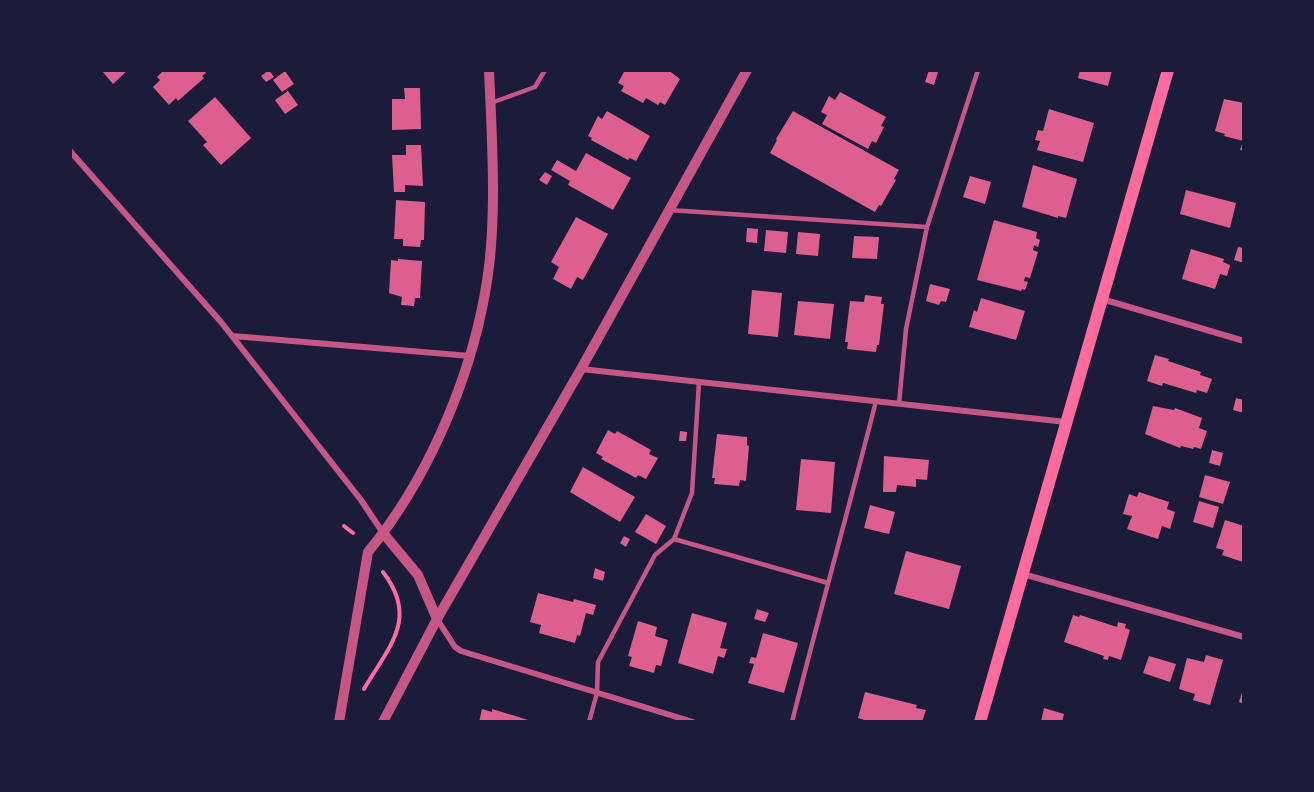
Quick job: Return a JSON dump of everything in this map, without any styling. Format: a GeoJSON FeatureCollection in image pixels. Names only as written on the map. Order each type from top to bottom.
{"type":"FeatureCollection","features":[{"type":"Feature","properties":{"kind":"main road"},"geometry":{"type":"LineString","coordinates":[[980,722],[1168,70]]}},
{"type":"Feature","properties":{"kind":"street"},"geometry":{"type":"LineString","coordinates":[[339,722],[363,569],[368,552],[416,483],[456,396],[470,356],[485,294],[492,208],[489,70]]}},
{"type":"Feature","properties":{"kind":"street"},"geometry":{"type":"LineString","coordinates":[[383,722],[437,619],[747,70]]}},
{"type":"Feature","properties":{"kind":"street"},"geometry":{"type":"LineString","coordinates":[[70,151],[233,336],[361,500],[383,533],[418,574],[437,619],[455,647],[460,651],[693,722]]}},
{"type":"Feature","properties":{"kind":"street"},"geometry":{"type":"LineString","coordinates":[[1102,299],[1244,341]]}},
{"type":"Feature","properties":{"kind":"street"},"geometry":{"type":"LineString","coordinates":[[233,336],[470,356]]}},
{"type":"Feature","properties":{"kind":"street"},"geometry":{"type":"LineString","coordinates":[[580,369],[1066,422]]}},
{"type":"Feature","properties":{"kind":"street"},"geometry":{"type":"LineString","coordinates":[[1023,574],[1244,637]]}},
{"type":"Feature","properties":{"kind":"lane"},"geometry":{"type":"LineString","coordinates":[[490,103],[535,87],[545,70]]}},
{"type":"Feature","properties":{"kind":"lane"},"geometry":{"type":"LineString","coordinates":[[899,404],[906,328],[927,227],[978,70]]}},
{"type":"Feature","properties":{"kind":"lane"},"geometry":{"type":"LineString","coordinates":[[669,210],[927,227]]}},
{"type":"Feature","properties":{"kind":"lane"},"geometry":{"type":"LineString","coordinates":[[589,722],[597,693],[598,662],[655,555],[674,539],[692,494],[699,382]]}},
{"type":"Feature","properties":{"kind":"lane"},"geometry":{"type":"LineString","coordinates":[[792,722],[876,401]]}},
{"type":"Feature","properties":{"kind":"lane"},"geometry":{"type":"LineString","coordinates":[[674,539],[828,583]]}},
{"type":"Feature","properties":{"kind":"path"},"geometry":{"type":"LineString","coordinates":[[344,526],[353,533]]}},
{"type":"Feature","properties":{"kind":"path"},"geometry":{"type":"LineString","coordinates":[[362,693],[398,630],[401,617],[400,601],[382,571]]}},
{"type":"Feature","properties":{"kind":"building"},"geometry":{"type":"Polygon","coordinates":[[[101,70],[128,70],[113,84],[101,70]]]}},
{"type":"Feature","properties":{"kind":"building"},"geometry":{"type":"Polygon","coordinates":[[[164,70],[204,70],[206,73],[202,76],[204,78],[178,101],[176,98],[169,105],[153,87],[160,80],[157,77],[164,70]]]}},
{"type":"Feature","properties":{"kind":"building"},"geometry":{"type":"Polygon","coordinates":[[[269,70],[274,77],[266,82],[261,76],[269,70]]]}},
{"type":"Feature","properties":{"kind":"building"},"geometry":{"type":"Polygon","coordinates":[[[625,70],[668,70],[680,79],[665,105],[660,102],[658,105],[646,98],[643,103],[621,91],[624,86],[618,83],[625,70]]]}},
{"type":"Feature","properties":{"kind":"building"},"geometry":{"type":"Polygon","coordinates":[[[929,70],[938,72],[934,85],[925,82],[929,70]]]}},
{"type":"Feature","properties":{"kind":"building"},"geometry":{"type":"Polygon","coordinates":[[[1080,70],[1112,70],[1108,86],[1078,78],[1080,70]]]}},
{"type":"Feature","properties":{"kind":"building"},"geometry":{"type":"Polygon","coordinates":[[[285,71],[294,84],[282,92],[273,80],[285,71]]]}},
{"type":"Feature","properties":{"kind":"building"},"geometry":{"type":"Polygon","coordinates":[[[404,88],[420,88],[421,129],[392,130],[392,99],[405,99],[404,88]]]}},
{"type":"Feature","properties":{"kind":"building"},"geometry":{"type":"Polygon","coordinates":[[[288,91],[298,105],[285,114],[275,100],[288,91]]]}},
{"type":"Feature","properties":{"kind":"building"},"geometry":{"type":"Polygon","coordinates":[[[840,92],[886,117],[876,143],[872,141],[868,149],[822,124],[827,115],[821,112],[829,96],[835,100],[840,92]]]}},
{"type":"Feature","properties":{"kind":"building"},"geometry":{"type":"Polygon","coordinates":[[[215,97],[251,138],[221,165],[203,145],[207,142],[188,121],[215,97]]]}},
{"type":"Feature","properties":{"kind":"building"},"geometry":{"type":"Polygon","coordinates":[[[1224,99],[1244,103],[1244,151],[1240,150],[1243,141],[1215,131],[1224,99]]]}},
{"type":"Feature","properties":{"kind":"building"},"geometry":{"type":"Polygon","coordinates":[[[1049,109],[1094,123],[1083,162],[1037,150],[1040,141],[1035,140],[1038,130],[1043,131],[1049,109]]]}},
{"type":"Feature","properties":{"kind":"building"},"geometry":{"type":"Polygon","coordinates":[[[607,111],[650,136],[636,161],[630,158],[628,160],[591,140],[592,138],[588,136],[598,116],[602,119],[607,111]]]}},
{"type":"Feature","properties":{"kind":"building"},"geometry":{"type":"Polygon","coordinates":[[[793,111],[899,170],[894,179],[896,180],[875,212],[770,153],[793,111]]]}},
{"type":"Feature","properties":{"kind":"building"},"geometry":{"type":"Polygon","coordinates":[[[406,145],[421,145],[423,186],[405,185],[405,192],[394,192],[392,155],[406,155],[406,145]]]}},
{"type":"Feature","properties":{"kind":"building"},"geometry":{"type":"Polygon","coordinates":[[[586,153],[631,178],[613,210],[568,185],[570,181],[551,170],[557,160],[576,171],[586,153]]]}},
{"type":"Feature","properties":{"kind":"building"},"geometry":{"type":"Polygon","coordinates":[[[1033,165],[1077,179],[1066,218],[1058,216],[1058,218],[1022,207],[1033,165]]]}},
{"type":"Feature","properties":{"kind":"building"},"geometry":{"type":"Polygon","coordinates":[[[545,172],[552,176],[547,185],[539,180],[545,172]]]}},
{"type":"Feature","properties":{"kind":"building"},"geometry":{"type":"Polygon","coordinates":[[[970,176],[991,182],[985,204],[963,197],[970,176]]]}},
{"type":"Feature","properties":{"kind":"building"},"geometry":{"type":"Polygon","coordinates":[[[1186,190],[1236,203],[1230,228],[1180,214],[1186,190]]]}},
{"type":"Feature","properties":{"kind":"building"},"geometry":{"type":"Polygon","coordinates":[[[396,200],[425,202],[424,240],[421,240],[420,247],[403,246],[403,239],[394,239],[396,200]]]}},
{"type":"Feature","properties":{"kind":"building"},"geometry":{"type":"Polygon","coordinates":[[[576,217],[608,234],[583,280],[577,277],[571,289],[553,279],[559,267],[551,262],[576,217]]]}},
{"type":"Feature","properties":{"kind":"building"},"geometry":{"type":"Polygon","coordinates":[[[994,220],[1037,232],[1036,238],[1040,240],[1038,247],[1034,245],[1033,250],[1038,252],[1030,278],[1025,277],[1024,281],[1028,282],[1025,290],[977,280],[994,220]]]}},
{"type":"Feature","properties":{"kind":"building"},"geometry":{"type":"Polygon","coordinates":[[[747,228],[758,229],[757,243],[746,242],[747,228]]]}},
{"type":"Feature","properties":{"kind":"building"},"geometry":{"type":"Polygon","coordinates":[[[766,230],[788,232],[786,253],[764,251],[766,230]]]}},
{"type":"Feature","properties":{"kind":"building"},"geometry":{"type":"Polygon","coordinates":[[[798,232],[820,234],[818,256],[796,254],[798,232]]]}},
{"type":"Feature","properties":{"kind":"building"},"geometry":{"type":"Polygon","coordinates":[[[854,236],[879,237],[877,259],[852,258],[854,236]]]}},
{"type":"Feature","properties":{"kind":"building"},"geometry":{"type":"Polygon","coordinates":[[[1238,247],[1244,248],[1244,263],[1234,260],[1238,247]]]}},
{"type":"Feature","properties":{"kind":"building"},"geometry":{"type":"Polygon","coordinates":[[[1191,249],[1224,259],[1223,262],[1230,265],[1227,276],[1220,274],[1215,289],[1182,279],[1191,249]]]}},
{"type":"Feature","properties":{"kind":"building"},"geometry":{"type":"Polygon","coordinates":[[[398,259],[422,261],[420,298],[415,298],[414,306],[401,305],[402,297],[389,293],[391,260],[398,261],[398,259]]]}},
{"type":"Feature","properties":{"kind":"building"},"geometry":{"type":"Polygon","coordinates":[[[930,284],[950,289],[946,302],[941,301],[939,305],[926,301],[930,284]]]}},
{"type":"Feature","properties":{"kind":"building"},"geometry":{"type":"Polygon","coordinates":[[[752,290],[782,293],[778,337],[748,334],[752,290]]]}},
{"type":"Feature","properties":{"kind":"building"},"geometry":{"type":"Polygon","coordinates":[[[865,295],[882,297],[881,304],[884,304],[879,345],[877,345],[876,352],[847,349],[848,342],[845,342],[850,301],[864,302],[865,295]]]}},
{"type":"Feature","properties":{"kind":"building"},"geometry":{"type":"Polygon","coordinates":[[[981,298],[1025,311],[1016,340],[969,327],[974,310],[977,312],[981,298]]]}},
{"type":"Feature","properties":{"kind":"building"},"geometry":{"type":"Polygon","coordinates":[[[798,301],[834,304],[830,339],[794,335],[798,301]]]}},
{"type":"Feature","properties":{"kind":"building"},"geometry":{"type":"Polygon","coordinates":[[[1155,355],[1201,372],[1200,375],[1212,379],[1207,393],[1197,390],[1196,393],[1163,383],[1162,386],[1147,381],[1155,355]]]}},
{"type":"Feature","properties":{"kind":"building"},"geometry":{"type":"Polygon","coordinates":[[[1236,398],[1244,400],[1244,413],[1233,410],[1236,398]]]}},
{"type":"Feature","properties":{"kind":"building"},"geometry":{"type":"Polygon","coordinates":[[[1153,406],[1174,410],[1175,408],[1202,418],[1199,428],[1207,431],[1201,449],[1181,446],[1180,448],[1145,434],[1153,406]]]}},
{"type":"Feature","properties":{"kind":"building"},"geometry":{"type":"Polygon","coordinates":[[[608,430],[615,434],[617,431],[651,450],[649,454],[658,458],[646,479],[638,475],[636,478],[601,459],[603,457],[596,453],[608,430]]]}},
{"type":"Feature","properties":{"kind":"building"},"geometry":{"type":"Polygon","coordinates":[[[680,431],[687,432],[686,441],[679,441],[680,431]]]}},
{"type":"Feature","properties":{"kind":"building"},"geometry":{"type":"Polygon","coordinates":[[[717,434],[747,437],[749,446],[746,481],[740,480],[739,486],[714,484],[715,478],[712,478],[717,434]]]}},
{"type":"Feature","properties":{"kind":"building"},"geometry":{"type":"Polygon","coordinates":[[[1212,450],[1223,453],[1220,466],[1209,463],[1212,450]]]}},
{"type":"Feature","properties":{"kind":"building"},"geometry":{"type":"Polygon","coordinates":[[[884,456],[929,460],[927,480],[916,479],[916,487],[897,485],[896,492],[883,492],[884,456]]]}},
{"type":"Feature","properties":{"kind":"building"},"geometry":{"type":"Polygon","coordinates":[[[801,459],[835,462],[831,513],[796,510],[801,459]]]}},
{"type":"Feature","properties":{"kind":"building"},"geometry":{"type":"Polygon","coordinates":[[[583,467],[635,497],[620,522],[570,492],[583,467]]]}},
{"type":"Feature","properties":{"kind":"building"},"geometry":{"type":"Polygon","coordinates":[[[1205,475],[1230,482],[1223,504],[1199,497],[1205,475]]]}},
{"type":"Feature","properties":{"kind":"building"},"geometry":{"type":"Polygon","coordinates":[[[1139,492],[1169,502],[1167,509],[1175,512],[1170,529],[1162,526],[1158,539],[1127,529],[1132,516],[1123,514],[1129,494],[1137,497],[1139,492]]]}},
{"type":"Feature","properties":{"kind":"building"},"geometry":{"type":"Polygon","coordinates":[[[1199,501],[1219,507],[1213,528],[1193,522],[1199,501]]]}},
{"type":"Feature","properties":{"kind":"building"},"geometry":{"type":"Polygon","coordinates":[[[870,505],[895,512],[889,534],[864,528],[870,505]]]}},
{"type":"Feature","properties":{"kind":"building"},"geometry":{"type":"Polygon","coordinates":[[[646,514],[666,526],[656,544],[635,532],[646,514]]]}},
{"type":"Feature","properties":{"kind":"building"},"geometry":{"type":"Polygon","coordinates":[[[1225,520],[1244,526],[1243,562],[1222,555],[1224,550],[1216,548],[1225,520]]]}},
{"type":"Feature","properties":{"kind":"building"},"geometry":{"type":"Polygon","coordinates":[[[624,536],[630,539],[626,547],[620,543],[624,536]]]}},
{"type":"Feature","properties":{"kind":"building"},"geometry":{"type":"Polygon","coordinates":[[[906,551],[961,566],[949,609],[894,594],[906,551]]]}},
{"type":"Feature","properties":{"kind":"building"},"geometry":{"type":"Polygon","coordinates":[[[595,568],[605,572],[603,581],[593,578],[595,568]]]}},
{"type":"Feature","properties":{"kind":"building"},"geometry":{"type":"Polygon","coordinates":[[[538,593],[596,605],[593,615],[586,613],[580,636],[577,635],[575,643],[539,633],[541,625],[530,622],[538,593]]]}},
{"type":"Feature","properties":{"kind":"building"},"geometry":{"type":"Polygon","coordinates":[[[757,609],[769,613],[765,622],[754,619],[757,609]]]}},
{"type":"Feature","properties":{"kind":"building"},"geometry":{"type":"Polygon","coordinates":[[[692,613],[727,623],[720,648],[727,649],[724,658],[718,656],[713,674],[678,663],[692,613]]]}},
{"type":"Feature","properties":{"kind":"building"},"geometry":{"type":"Polygon","coordinates":[[[1073,615],[1079,617],[1080,615],[1117,627],[1118,622],[1126,624],[1125,628],[1130,630],[1121,660],[1109,656],[1108,660],[1103,659],[1104,656],[1064,642],[1073,615]]]}},
{"type":"Feature","properties":{"kind":"building"},"geometry":{"type":"Polygon","coordinates":[[[638,621],[657,627],[655,636],[668,640],[661,666],[656,665],[654,673],[629,666],[632,657],[628,656],[638,621]]]}},
{"type":"Feature","properties":{"kind":"building"},"geometry":{"type":"Polygon","coordinates":[[[763,633],[798,643],[784,693],[748,683],[754,664],[749,663],[751,657],[756,658],[763,633]]]}},
{"type":"Feature","properties":{"kind":"building"},"geometry":{"type":"Polygon","coordinates":[[[1206,655],[1223,660],[1210,705],[1193,700],[1195,694],[1179,689],[1187,658],[1204,662],[1206,655]]]}},
{"type":"Feature","properties":{"kind":"building"},"geometry":{"type":"Polygon","coordinates":[[[1149,656],[1176,664],[1170,682],[1143,673],[1149,656]]]}},
{"type":"Feature","properties":{"kind":"building"},"geometry":{"type":"Polygon","coordinates":[[[1244,689],[1244,704],[1239,702],[1244,689]]]}},
{"type":"Feature","properties":{"kind":"building"},"geometry":{"type":"Polygon","coordinates":[[[865,692],[917,705],[916,708],[926,710],[922,722],[871,722],[858,718],[865,692]]]}},
{"type":"Feature","properties":{"kind":"building"},"geometry":{"type":"Polygon","coordinates":[[[1044,708],[1064,714],[1062,722],[1041,722],[1044,708]]]}},
{"type":"Feature","properties":{"kind":"building"},"geometry":{"type":"Polygon","coordinates":[[[482,709],[492,712],[492,709],[535,722],[479,722],[482,709]]]}}]}
